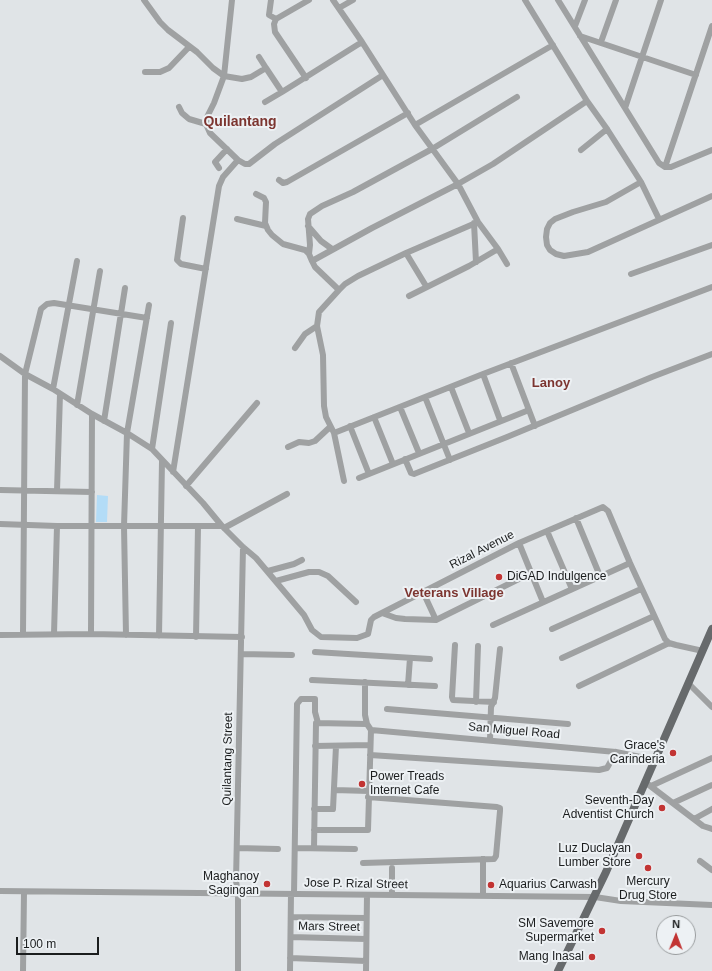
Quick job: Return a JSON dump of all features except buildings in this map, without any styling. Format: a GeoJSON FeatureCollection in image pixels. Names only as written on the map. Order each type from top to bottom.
{"type":"FeatureCollection","features":[{"type":"Feature","properties":{"kind":"main road"},"geometry":{"type":"LineString","coordinates":[[558,971],[572,940],[595,897],[626,827],[648,784],[655,760],[712,630]]}},
{"type":"Feature","properties":{"kind":"street"},"geometry":{"type":"LineString","coordinates":[[144,0],[160,22],[224,76],[242,80],[251,77],[266,68]]}},
{"type":"Feature","properties":{"kind":"street"},"geometry":{"type":"LineString","coordinates":[[232,0],[224,76],[207,117],[206,124],[210,133],[238,160],[245,164],[249,164],[275,144],[383,75]]}},
{"type":"Feature","properties":{"kind":"street"},"geometry":{"type":"LineString","coordinates":[[271,0],[269,15],[276,19]]}},
{"type":"Feature","properties":{"kind":"street"},"geometry":{"type":"LineString","coordinates":[[306,78],[275,32],[274,28],[276,19],[309,0]]}},
{"type":"Feature","properties":{"kind":"street"},"geometry":{"type":"LineString","coordinates":[[333,0],[362,42],[415,125],[458,184],[476,222],[498,249],[507,264]]}},
{"type":"Feature","properties":{"kind":"street"},"geometry":{"type":"LineString","coordinates":[[339,8],[353,0]]}},
{"type":"Feature","properties":{"kind":"street"},"geometry":{"type":"LineString","coordinates":[[525,0],[587,101],[641,182],[659,219]]}},
{"type":"Feature","properties":{"kind":"street"},"geometry":{"type":"LineString","coordinates":[[558,0],[659,163],[665,167],[678,165],[712,150]]}},
{"type":"Feature","properties":{"kind":"street"},"geometry":{"type":"LineString","coordinates":[[575,26],[585,0]]}},
{"type":"Feature","properties":{"kind":"street"},"geometry":{"type":"LineString","coordinates":[[601,42],[616,0]]}},
{"type":"Feature","properties":{"kind":"street"},"geometry":{"type":"LineString","coordinates":[[625,108],[661,0]]}},
{"type":"Feature","properties":{"kind":"street"},"geometry":{"type":"LineString","coordinates":[[665,167],[712,26]]}},
{"type":"Feature","properties":{"kind":"street"},"geometry":{"type":"LineString","coordinates":[[580,36],[696,75]]}},
{"type":"Feature","properties":{"kind":"street"},"geometry":{"type":"LineString","coordinates":[[266,102],[362,42]]}},
{"type":"Feature","properties":{"kind":"street"},"geometry":{"type":"LineString","coordinates":[[415,125],[553,45]]}},
{"type":"Feature","properties":{"kind":"street"},"geometry":{"type":"LineString","coordinates":[[145,72],[160,72],[169,68],[189,47]]}},
{"type":"Feature","properties":{"kind":"street"},"geometry":{"type":"LineString","coordinates":[[259,57],[282,92]]}},
{"type":"Feature","properties":{"kind":"street"},"geometry":{"type":"LineString","coordinates":[[309,254],[310,245],[307,224],[310,214],[322,206],[353,192],[432,149],[517,97]]}},
{"type":"Feature","properties":{"kind":"street"},"geometry":{"type":"LineString","coordinates":[[312,262],[332,249],[458,184],[493,164],[587,101]]}},
{"type":"Feature","properties":{"kind":"street"},"geometry":{"type":"LineString","coordinates":[[179,107],[188,119],[206,124]]}},
{"type":"Feature","properties":{"kind":"street"},"geometry":{"type":"LineString","coordinates":[[279,180],[283,183],[287,182],[408,113]]}},
{"type":"Feature","properties":{"kind":"street"},"geometry":{"type":"LineString","coordinates":[[581,150],[607,129]]}},
{"type":"Feature","properties":{"kind":"street"},"geometry":{"type":"LineString","coordinates":[[219,168],[215,162],[227,149]]}},
{"type":"Feature","properties":{"kind":"street"},"geometry":{"type":"LineString","coordinates":[[173,472],[219,186],[223,177],[238,160]]}},
{"type":"Feature","properties":{"kind":"street"},"geometry":{"type":"LineString","coordinates":[[641,182],[606,202],[561,217],[550,223],[547,229],[546,237],[547,245],[550,250],[556,254],[564,256],[588,252],[712,196]]}},
{"type":"Feature","properties":{"kind":"street"},"geometry":{"type":"LineString","coordinates":[[256,194],[264,198],[266,202],[266,226],[272,235],[283,244],[305,250],[309,254],[315,267],[339,290]]}},
{"type":"Feature","properties":{"kind":"street"},"geometry":{"type":"LineString","coordinates":[[183,218],[177,260],[181,264],[206,269]]}},
{"type":"Feature","properties":{"kind":"street"},"geometry":{"type":"LineString","coordinates":[[237,219],[266,226]]}},
{"type":"Feature","properties":{"kind":"street"},"geometry":{"type":"LineString","coordinates":[[344,481],[334,433],[330,427],[324,406],[323,355],[317,326],[319,312],[339,290],[358,276],[476,222]]}},
{"type":"Feature","properties":{"kind":"street"},"geometry":{"type":"LineString","coordinates":[[476,222],[476,262]]}},
{"type":"Feature","properties":{"kind":"street"},"geometry":{"type":"LineString","coordinates":[[307,224],[321,241],[332,249]]}},
{"type":"Feature","properties":{"kind":"street"},"geometry":{"type":"LineString","coordinates":[[631,274],[712,245]]}},
{"type":"Feature","properties":{"kind":"street"},"geometry":{"type":"LineString","coordinates":[[409,296],[426,286],[476,262],[498,249]]}},
{"type":"Feature","properties":{"kind":"street"},"geometry":{"type":"LineString","coordinates":[[406,253],[426,286]]}},
{"type":"Feature","properties":{"kind":"street"},"geometry":{"type":"LineString","coordinates":[[53,389],[77,261]]}},
{"type":"Feature","properties":{"kind":"street"},"geometry":{"type":"LineString","coordinates":[[77,405],[100,271]]}},
{"type":"Feature","properties":{"kind":"street"},"geometry":{"type":"LineString","coordinates":[[334,433],[483,374],[712,287]]}},
{"type":"Feature","properties":{"kind":"street"},"geometry":{"type":"LineString","coordinates":[[104,421],[125,288]]}},
{"type":"Feature","properties":{"kind":"street"},"geometry":{"type":"LineString","coordinates":[[23,634],[24,374],[41,309],[47,304],[54,303],[147,318]]}},
{"type":"Feature","properties":{"kind":"street"},"geometry":{"type":"LineString","coordinates":[[126,635],[124,526],[127,433],[149,304]]}},
{"type":"Feature","properties":{"kind":"street"},"geometry":{"type":"LineString","coordinates":[[152,449],[171,323]]}},
{"type":"Feature","properties":{"kind":"street"},"geometry":{"type":"LineString","coordinates":[[295,348],[305,334],[317,326]]}},
{"type":"Feature","properties":{"kind":"street"},"geometry":{"type":"LineString","coordinates":[[405,459],[411,473],[413,474],[712,354]]}},
{"type":"Feature","properties":{"kind":"street"},"geometry":{"type":"LineString","coordinates":[[0,356],[24,374],[53,389],[77,405],[152,449],[223,527],[256,558],[276,581],[309,572],[319,572],[328,576],[356,602]]}},
{"type":"Feature","properties":{"kind":"street"},"geometry":{"type":"LineString","coordinates":[[511,364],[535,426]]}},
{"type":"Feature","properties":{"kind":"street"},"geometry":{"type":"LineString","coordinates":[[483,374],[500,420]]}},
{"type":"Feature","properties":{"kind":"street"},"geometry":{"type":"LineString","coordinates":[[451,387],[469,433]]}},
{"type":"Feature","properties":{"kind":"street"},"geometry":{"type":"LineString","coordinates":[[56,491],[60,394]]}},
{"type":"Feature","properties":{"kind":"street"},"geometry":{"type":"LineString","coordinates":[[425,397],[450,460]]}},
{"type":"Feature","properties":{"kind":"street"},"geometry":{"type":"LineString","coordinates":[[186,486],[257,403]]}},
{"type":"Feature","properties":{"kind":"street"},"geometry":{"type":"LineString","coordinates":[[400,407],[419,453]]}},
{"type":"Feature","properties":{"kind":"street"},"geometry":{"type":"LineString","coordinates":[[359,478],[500,420],[529,410]]}},
{"type":"Feature","properties":{"kind":"street"},"geometry":{"type":"LineString","coordinates":[[91,634],[92,414]]}},
{"type":"Feature","properties":{"kind":"street"},"geometry":{"type":"LineString","coordinates":[[374,417],[393,464]]}},
{"type":"Feature","properties":{"kind":"street"},"geometry":{"type":"LineString","coordinates":[[350,426],[369,474]]}},
{"type":"Feature","properties":{"kind":"street"},"geometry":{"type":"LineString","coordinates":[[288,447],[300,442],[309,443],[315,441],[330,427]]}},
{"type":"Feature","properties":{"kind":"street"},"geometry":{"type":"LineString","coordinates":[[159,636],[162,460]]}},
{"type":"Feature","properties":{"kind":"street"},"geometry":{"type":"LineString","coordinates":[[0,490],[92,492]]}},
{"type":"Feature","properties":{"kind":"street"},"geometry":{"type":"LineString","coordinates":[[0,524],[92,527],[223,527],[287,494]]}},
{"type":"Feature","properties":{"kind":"street","name":"Rizal Avenue"},"geometry":{"type":"LineString","coordinates":[[276,581],[304,615],[312,630],[320,637],[357,638],[368,634],[371,620],[374,617],[519,543],[603,507],[608,511],[630,563]]}},
{"type":"Feature","properties":{"kind":"street"},"geometry":{"type":"LineString","coordinates":[[576,518],[600,576]]}},
{"type":"Feature","properties":{"kind":"street"},"geometry":{"type":"LineString","coordinates":[[54,634],[57,526]]}},
{"type":"Feature","properties":{"kind":"street"},"geometry":{"type":"LineString","coordinates":[[196,637],[198,526]]}},
{"type":"Feature","properties":{"kind":"street"},"geometry":{"type":"LineString","coordinates":[[547,531],[572,589]]}},
{"type":"Feature","properties":{"kind":"street"},"geometry":{"type":"LineString","coordinates":[[519,543],[543,602]]}},
{"type":"Feature","properties":{"kind":"street","name":"Quilantang Street"},"geometry":{"type":"LineString","coordinates":[[238,971],[238,894],[236,880],[243,547]]}},
{"type":"Feature","properties":{"kind":"street"},"geometry":{"type":"LineString","coordinates":[[268,571],[294,564],[302,560]]}},
{"type":"Feature","properties":{"kind":"street"},"geometry":{"type":"LineString","coordinates":[[493,625],[630,563],[662,633],[669,643]]}},
{"type":"Feature","properties":{"kind":"street"},"geometry":{"type":"LineString","coordinates":[[382,613],[396,618],[436,620],[531,573]]}},
{"type":"Feature","properties":{"kind":"street"},"geometry":{"type":"LineString","coordinates":[[552,629],[641,589]]}},
{"type":"Feature","properties":{"kind":"street"},"geometry":{"type":"LineString","coordinates":[[423,592],[436,620]]}},
{"type":"Feature","properties":{"kind":"street"},"geometry":{"type":"LineString","coordinates":[[562,658],[654,616]]}},
{"type":"Feature","properties":{"kind":"street"},"geometry":{"type":"LineString","coordinates":[[0,635],[91,634],[242,638]]}},
{"type":"Feature","properties":{"kind":"street"},"geometry":{"type":"LineString","coordinates":[[579,686],[669,643],[703,651]]}},
{"type":"Feature","properties":{"kind":"street"},"geometry":{"type":"LineString","coordinates":[[455,644],[452,699],[456,701],[494,702]]}},
{"type":"Feature","properties":{"kind":"street"},"geometry":{"type":"LineString","coordinates":[[476,702],[478,646]]}},
{"type":"Feature","properties":{"kind":"street"},"geometry":{"type":"LineString","coordinates":[[490,740],[491,705],[496,698],[500,649]]}},
{"type":"Feature","properties":{"kind":"street"},"geometry":{"type":"LineString","coordinates":[[315,652],[430,659]]}},
{"type":"Feature","properties":{"kind":"street"},"geometry":{"type":"LineString","coordinates":[[241,654],[292,655]]}},
{"type":"Feature","properties":{"kind":"street"},"geometry":{"type":"LineString","coordinates":[[408,685],[410,658]]}},
{"type":"Feature","properties":{"kind":"street"},"geometry":{"type":"LineString","coordinates":[[312,680],[435,686]]}},
{"type":"Feature","properties":{"kind":"street"},"geometry":{"type":"LineString","coordinates":[[314,830],[368,830],[370,745],[369,727],[366,715],[365,682]]}},
{"type":"Feature","properties":{"kind":"street"},"geometry":{"type":"LineString","coordinates":[[688,683],[712,707]]}},
{"type":"Feature","properties":{"kind":"street"},"geometry":{"type":"LineString","coordinates":[[290,971],[292,894],[296,848],[297,704],[301,699],[315,699],[315,712],[318,723],[316,723],[315,746],[314,848]]}},
{"type":"Feature","properties":{"kind":"street"},"geometry":{"type":"LineString","coordinates":[[387,709],[568,724]]}},
{"type":"Feature","properties":{"kind":"street","name":"San Miguel Road"},"geometry":{"type":"LineString","coordinates":[[318,723],[616,752],[655,760]]}},
{"type":"Feature","properties":{"kind":"street"},"geometry":{"type":"LineString","coordinates":[[315,746],[370,745]]}},
{"type":"Feature","properties":{"kind":"street"},"geometry":{"type":"LineString","coordinates":[[314,809],[333,809],[336,746]]}},
{"type":"Feature","properties":{"kind":"street"},"geometry":{"type":"LineString","coordinates":[[370,755],[599,770],[607,768],[616,752]]}},
{"type":"Feature","properties":{"kind":"street"},"geometry":{"type":"LineString","coordinates":[[712,758],[648,784],[703,826],[712,829]]}},
{"type":"Feature","properties":{"kind":"street"},"geometry":{"type":"LineString","coordinates":[[673,804],[712,785]]}},
{"type":"Feature","properties":{"kind":"street"},"geometry":{"type":"LineString","coordinates":[[334,790],[498,807],[500,811],[496,857],[492,859],[363,862]]}},
{"type":"Feature","properties":{"kind":"street"},"geometry":{"type":"LineString","coordinates":[[694,819],[712,809]]}},
{"type":"Feature","properties":{"kind":"street"},"geometry":{"type":"LineString","coordinates":[[237,848],[278,849]]}},
{"type":"Feature","properties":{"kind":"street"},"geometry":{"type":"LineString","coordinates":[[296,848],[355,849]]}},
{"type":"Feature","properties":{"kind":"street"},"geometry":{"type":"LineString","coordinates":[[483,860],[483,896]]}},
{"type":"Feature","properties":{"kind":"street"},"geometry":{"type":"LineString","coordinates":[[700,861],[712,870]]}},
{"type":"Feature","properties":{"kind":"street"},"geometry":{"type":"LineString","coordinates":[[392,868],[392,895]]}},
{"type":"Feature","properties":{"kind":"street","name":"Jose P. Rizal Street"},"geometry":{"type":"LineString","coordinates":[[0,891],[595,897],[621,901],[712,905]]}},
{"type":"Feature","properties":{"kind":"street"},"geometry":{"type":"LineString","coordinates":[[23,971],[24,892]]}},
{"type":"Feature","properties":{"kind":"street"},"geometry":{"type":"LineString","coordinates":[[366,895],[366,971]]}},
{"type":"Feature","properties":{"kind":"street"},"geometry":{"type":"LineString","coordinates":[[291,917],[366,918]]}},
{"type":"Feature","properties":{"kind":"street","name":"Mars Street"},"geometry":{"type":"LineString","coordinates":[[291,937],[366,939]]}},
{"type":"Feature","properties":{"kind":"street"},"geometry":{"type":"LineString","coordinates":[[290,958],[366,961]]}},
{"type":"Feature","properties":{"kind":"shaded area"},"geometry":{"type":"Polygon","coordinates":[[[97,495],[108,496],[107,522],[96,522],[97,495]]]}},
{"type":"Feature","properties":{"kind":"place","name":"DiGAD Indulgence"},"geometry":{"type":"Point","coordinates":[499,577]}},
{"type":"Feature","properties":{"kind":"place","name":"Grace's Carinderia"},"geometry":{"type":"Point","coordinates":[673,753]}},
{"type":"Feature","properties":{"kind":"place","name":"Power Treads Internet Cafe"},"geometry":{"type":"Point","coordinates":[362,784]}},
{"type":"Feature","properties":{"kind":"place","name":"Seventh-Day Adventist Church"},"geometry":{"type":"Point","coordinates":[662,808]}},
{"type":"Feature","properties":{"kind":"place","name":"Luz Duclayan Lumber Store"},"geometry":{"type":"Point","coordinates":[639,856]}},
{"type":"Feature","properties":{"kind":"place","name":"Mercury Drug Store"},"geometry":{"type":"Point","coordinates":[648,868]}},
{"type":"Feature","properties":{"kind":"place","name":"Maghanoy Sagingan"},"geometry":{"type":"Point","coordinates":[267,884]}},
{"type":"Feature","properties":{"kind":"place","name":"Aquarius Carwash"},"geometry":{"type":"Point","coordinates":[491,885]}},
{"type":"Feature","properties":{"kind":"place","name":"SM Savemore Supermarket"},"geometry":{"type":"Point","coordinates":[602,931]}},
{"type":"Feature","properties":{"kind":"place","name":"Mang Inasal"},"geometry":{"type":"Point","coordinates":[592,957]}},
{"type":"Feature","properties":{"kind":"district","name":"Quilantang"},"geometry":{"type":"Point","coordinates":[240,122]}},
{"type":"Feature","properties":{"kind":"district","name":"Lanoy"},"geometry":{"type":"Point","coordinates":[551,383]}},
{"type":"Feature","properties":{"kind":"district","name":"Veterans Village"},"geometry":{"type":"Point","coordinates":[454,593]}}]}
